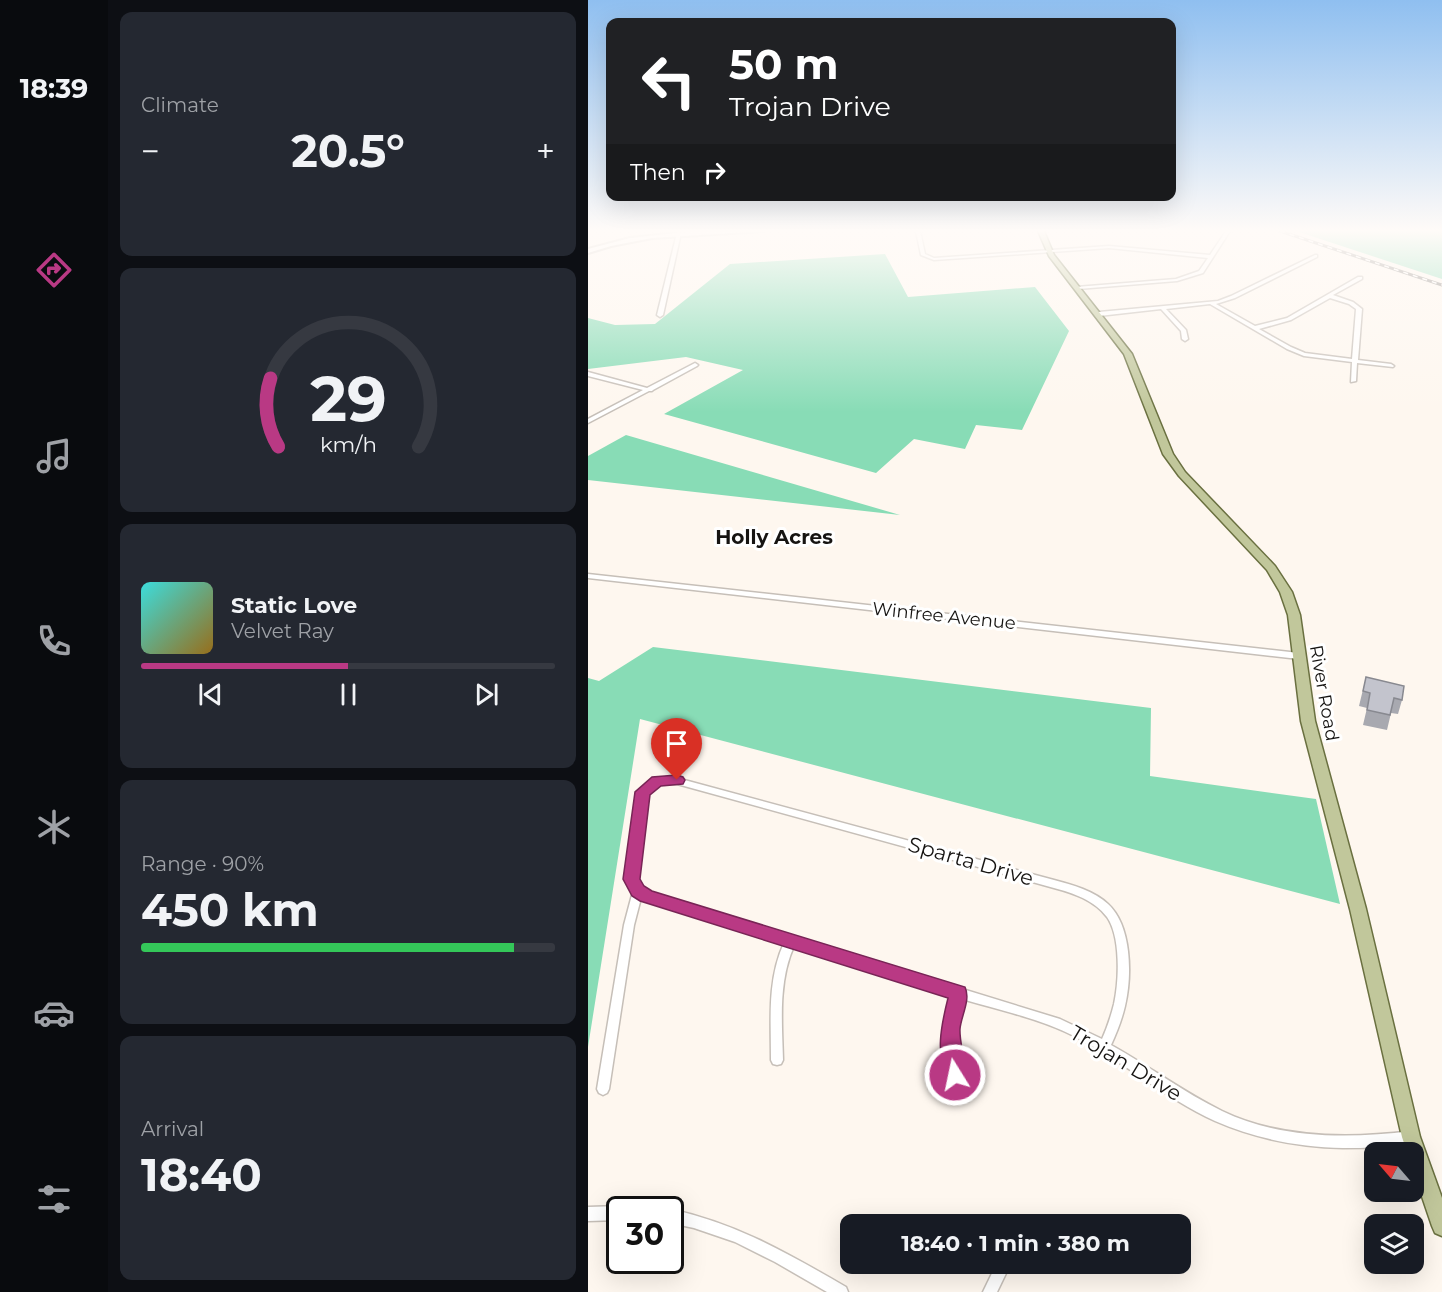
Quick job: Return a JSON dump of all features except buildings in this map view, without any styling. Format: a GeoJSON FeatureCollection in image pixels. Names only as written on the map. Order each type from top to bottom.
{"type":"FeatureCollection","features":[{"type":"Feature","properties":{"kind":"main road","name":"River Road"},"geometry":{"type":"LineString","coordinates":[[1081,291],[1122,344],[1134,366],[1168,454],[1182,474],[1246,539],[1280,580],[1294,615],[1308,721],[1363,929],[1411,1137],[1442,1226]]}},
{"type":"Feature","properties":{"kind":"street"},"geometry":{"type":"LineString","coordinates":[[660,315],[665,291]]}},
{"type":"Feature","properties":{"kind":"street"},"geometry":{"type":"LineString","coordinates":[[1099,314],[1211,303],[1244,291]]}},
{"type":"Feature","properties":{"kind":"street"},"geometry":{"type":"LineString","coordinates":[[1254,328],[1289,319],[1338,291]]}},
{"type":"Feature","properties":{"kind":"street"},"geometry":{"type":"LineString","coordinates":[[1330,296],[1351,303],[1359,309],[1353,381]]}},
{"type":"Feature","properties":{"kind":"street"},"geometry":{"type":"LineString","coordinates":[[1211,303],[1296,351],[1355,363],[1391,366]]}},
{"type":"Feature","properties":{"kind":"street"},"geometry":{"type":"LineString","coordinates":[[1163,309],[1184,331],[1185,339]]}},
{"type":"Feature","properties":{"kind":"street"},"geometry":{"type":"LineString","coordinates":[[588,421],[695,365]]}},
{"type":"Feature","properties":{"kind":"street"},"geometry":{"type":"LineString","coordinates":[[588,374],[650,390]]}},
{"type":"Feature","properties":{"kind":"street","name":"Winfree Avenue"},"geometry":{"type":"LineString","coordinates":[[588,576],[1299,657]]}},
{"type":"Feature","properties":{"kind":"street","name":"Sparta Drive"},"geometry":{"type":"LineString","coordinates":[[638,891],[632,879],[643,792],[651,784],[664,780],[693,784],[1054,884],[1092,898],[1110,913],[1120,935],[1123,979],[1121,1002],[1105,1046]]}},
{"type":"Feature","properties":{"kind":"street"},"geometry":{"type":"LineString","coordinates":[[603,1089],[629,925],[638,891]]}},
{"type":"Feature","properties":{"kind":"street","name":"Trojan Drive"},"geometry":{"type":"LineString","coordinates":[[638,891],[646,896],[1060,1024],[1105,1046],[1195,1104],[1245,1127],[1299,1140],[1326,1142],[1411,1137]]}},
{"type":"Feature","properties":{"kind":"street"},"geometry":{"type":"LineString","coordinates":[[777,1060],[778,977],[784,953],[791,940]]}},
{"type":"Feature","properties":{"kind":"street"},"geometry":{"type":"LineString","coordinates":[[955,1075],[950,1048],[950,1028],[958,993]]}},
{"type":"Feature","properties":{"kind":"street"},"geometry":{"type":"LineString","coordinates":[[588,1214],[606,1214]]}},
{"type":"Feature","properties":{"kind":"street"},"geometry":{"type":"LineString","coordinates":[[684,1219],[725,1229],[755,1242],[842,1292]]}},
{"type":"Feature","properties":{"kind":"street"},"geometry":{"type":"LineString","coordinates":[[990,1292],[999,1274]]}},
{"type":"Feature","properties":{"kind":"green space"},"geometry":{"type":"Polygon","coordinates":[[[696,291],[905,291],[908,297],[980,291],[1038,291],[1069,331],[1022,430],[976,425],[965,449],[914,439],[876,473],[664,414],[743,370],[686,357],[588,369],[588,318],[615,325],[655,324],[696,291]]]}},
{"type":"Feature","properties":{"kind":"green space"},"geometry":{"type":"Polygon","coordinates":[[[626,435],[900,515],[588,480],[588,456],[626,435]]]}},
{"type":"Feature","properties":{"kind":"green space"},"geometry":{"type":"Polygon","coordinates":[[[653,647],[1151,708],[1150,776],[1316,799],[1340,904],[640,719],[588,1047],[588,678],[599,681],[653,647]]]}},
{"type":"Feature","properties":{"kind":"district","name":"Holly Acres"},"geometry":{"type":"Point","coordinates":[774,537]}},
{"type":"Feature","properties":{"kind":"route"},"geometry":{"type":"LineString","coordinates":[[677,780],[658,781],[643,792],[632,879],[638,891],[646,896],[958,993],[950,1028],[950,1048],[955,1075]]}}]}
